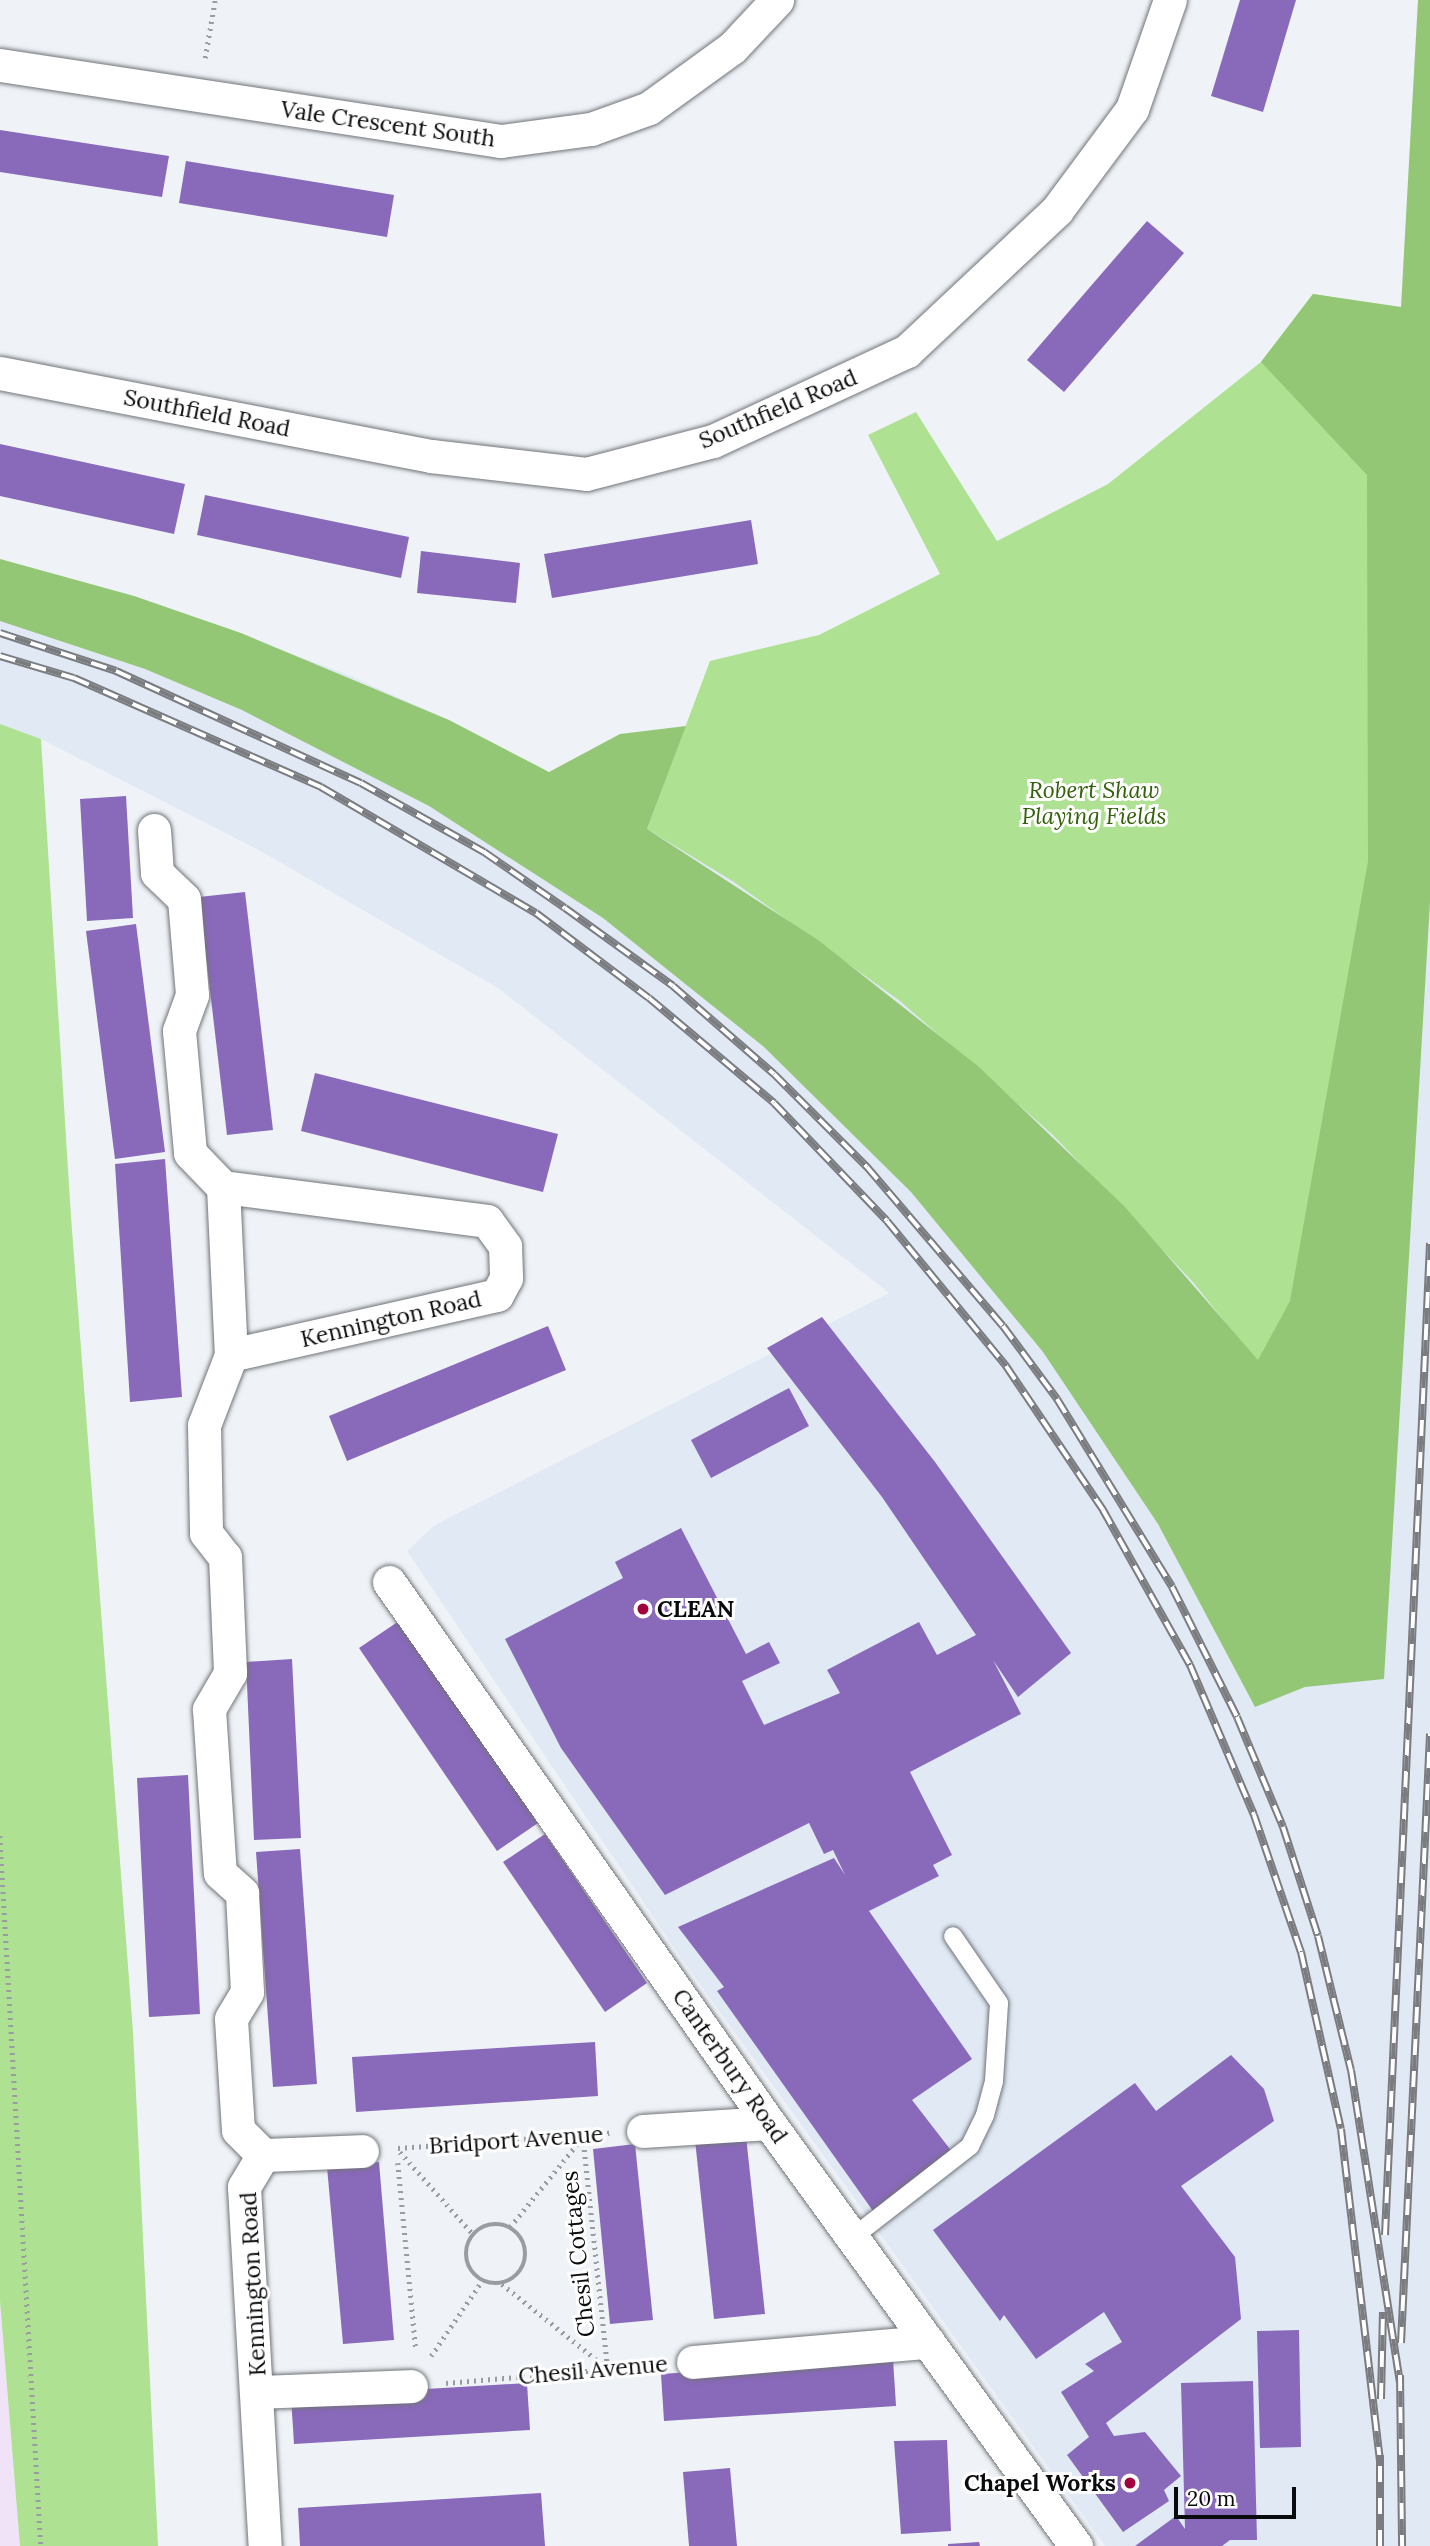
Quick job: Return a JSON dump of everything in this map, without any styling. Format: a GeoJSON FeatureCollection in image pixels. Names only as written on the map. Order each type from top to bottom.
{"type":"FeatureCollection","features":[{"type":"Feature","properties":{"kind":"street","name":"Vale Crescent South"},"geometry":{"type":"LineString","coordinates":[[0,65],[199,98],[501,141],[591,129],[649,108],[732,48],[778,0]]}},
{"type":"Feature","properties":{"kind":"street","name":"Southfield Road"},"geometry":{"type":"LineString","coordinates":[[0,373],[431,457],[586,474],[713,441],[907,351],[1057,210],[1132,109],[1170,0]]}},
{"type":"Feature","properties":{"kind":"street"},"geometry":{"type":"LineString","coordinates":[[153,830],[157,873],[184,900],[192,995],[179,1031],[190,1153],[223,1186],[231,1355],[204,1425],[206,1533],[225,1557],[230,1673],[209,1709],[220,1873],[242,1893],[247,1992],[231,2019],[238,2130],[263,2155],[362,2151]]}},
{"type":"Feature","properties":{"kind":"street","name":"Kennington Road"},"geometry":{"type":"LineString","coordinates":[[223,1186],[487,1221],[505,1246],[506,1278],[497,1295],[231,1355]]}},
{"type":"Feature","properties":{"kind":"street","name":"Canterbury Road"},"geometry":{"type":"LineString","coordinates":[[389,1582],[769,2123],[1076,2546]]}},
{"type":"Feature","properties":{"kind":"street"},"geometry":{"type":"LineString","coordinates":[[643,2131],[769,2123]]}},
{"type":"Feature","properties":{"kind":"street","name":"Kennington Road"},"geometry":{"type":"LineString","coordinates":[[263,2155],[244,2187],[265,2546]]}},
{"type":"Feature","properties":{"kind":"street","name":"Chesil Avenue"},"geometry":{"type":"LineString","coordinates":[[693,2361],[928,2342]]}},
{"type":"Feature","properties":{"kind":"street"},"geometry":{"type":"LineString","coordinates":[[258,2392],[415,2380]]}},
{"type":"Feature","properties":{"kind":"lane"},"geometry":{"type":"LineString","coordinates":[[852,2238],[970,2146],[985,2115],[994,2081],[999,2003],[953,1936]]}},
{"type":"Feature","properties":{"kind":"path"},"geometry":{"type":"LineString","coordinates":[[199,98],[215,0]]}},
{"type":"Feature","properties":{"kind":"path"},"geometry":{"type":"LineString","coordinates":[[0,1836],[41,2546]]}},
{"type":"Feature","properties":{"kind":"path","name":"Bridport Avenue"},"geometry":{"type":"LineString","coordinates":[[362,2151],[643,2131]]}},
{"type":"Feature","properties":{"kind":"path","name":"Chesil Cottages"},"geometry":{"type":"LineString","coordinates":[[510,2227],[583,2136],[608,2369]]}},
{"type":"Feature","properties":{"kind":"path"},"geometry":{"type":"LineString","coordinates":[[397,2148],[473,2234]]}},
{"type":"Feature","properties":{"kind":"path"},"geometry":{"type":"LineString","coordinates":[[397,2148],[415,2380]]}},
{"type":"Feature","properties":{"kind":"path"},"geometry":{"type":"LineString","coordinates":[[502,2283],[520,2272],[526,2253],[524,2242],[510,2227],[490,2224],[473,2234],[466,2260],[482,2281],[502,2283],[608,2369]]}},
{"type":"Feature","properties":{"kind":"path"},"geometry":{"type":"LineString","coordinates":[[415,2380],[482,2281]]}},
{"type":"Feature","properties":{"kind":"path","name":"Chesil Avenue"},"geometry":{"type":"LineString","coordinates":[[415,2380],[608,2369],[693,2361]]}},
{"type":"Feature","properties":{"kind":"shaded area"},"geometry":{"type":"Polygon","coordinates":[[[1418,0],[1430,0],[1430,2546],[1105,2546],[681,1958],[407,1551],[435,1525],[889,1293],[498,988],[257,849],[41,739],[0,724],[0,559],[134,596],[346,674],[449,720],[647,829],[1401,308],[1418,0]]]}},
{"type":"Feature","properties":{"kind":"shaded area"},"geometry":{"type":"Polygon","coordinates":[[[0,2301],[20,2546],[0,2546],[0,2301]]]}},
{"type":"Feature","properties":{"kind":"green space"},"geometry":{"type":"Polygon","coordinates":[[[1418,0],[1430,0],[1430,902],[1384,1679],[1305,1687],[1255,1707],[1158,1524],[1043,1352],[911,1192],[764,1047],[603,918],[429,806],[242,710],[145,669],[0,621],[0,559],[134,596],[241,633],[449,720],[549,772],[620,734],[686,726],[647,829],[818,940],[979,1067],[1125,1207],[1258,1360],[1290,1301],[1368,861],[1367,475],[1261,362],[1313,294],[1401,307],[1418,0]]]}},
{"type":"Feature","properties":{"kind":"green space","name":"Robert Shaw Playing Fields"},"geometry":{"type":"Polygon","coordinates":[[[1313,294],[1401,308],[1368,861],[1320,1441],[1193,1282],[1053,1135],[900,1001],[734,882],[647,829],[710,661],[819,635],[940,574],[868,435],[916,412],[997,541],[1108,484],[1261,362],[1313,294]]]}},
{"type":"Feature","properties":{"kind":"green space"},"geometry":{"type":"Polygon","coordinates":[[[0,724],[41,739],[71,1217],[133,2032],[158,2546],[20,2546],[0,2301],[0,724]]]}},
{"type":"Feature","properties":{"kind":"building"},"geometry":{"type":"Polygon","coordinates":[[[1240,0],[1296,0],[1263,112],[1211,96],[1240,0]]]}},
{"type":"Feature","properties":{"kind":"building"},"geometry":{"type":"Polygon","coordinates":[[[0,130],[169,156],[162,197],[0,172],[0,130]]]}},
{"type":"Feature","properties":{"kind":"building"},"geometry":{"type":"Polygon","coordinates":[[[186,161],[394,195],[387,237],[179,203],[186,161]]]}},
{"type":"Feature","properties":{"kind":"building"},"geometry":{"type":"Polygon","coordinates":[[[1147,221],[1184,253],[1064,392],[1027,360],[1147,221]]]}},
{"type":"Feature","properties":{"kind":"building"},"geometry":{"type":"Polygon","coordinates":[[[0,444],[185,484],[174,534],[0,496],[0,444]]]}},
{"type":"Feature","properties":{"kind":"building"},"geometry":{"type":"Polygon","coordinates":[[[205,495],[409,537],[401,578],[197,535],[205,495]]]}},
{"type":"Feature","properties":{"kind":"building"},"geometry":{"type":"Polygon","coordinates":[[[751,520],[758,564],[552,598],[544,554],[751,520]]]}},
{"type":"Feature","properties":{"kind":"building"},"geometry":{"type":"Polygon","coordinates":[[[421,551],[520,563],[516,603],[417,593],[421,551]]]}},
{"type":"Feature","properties":{"kind":"building"},"geometry":{"type":"Polygon","coordinates":[[[126,796],[133,918],[87,921],[80,799],[126,796]]]}},
{"type":"Feature","properties":{"kind":"building"},"geometry":{"type":"Polygon","coordinates":[[[245,892],[273,1130],[227,1135],[199,897],[245,892]]]}},
{"type":"Feature","properties":{"kind":"building"},"geometry":{"type":"Polygon","coordinates":[[[136,924],[165,1152],[115,1159],[86,931],[136,924]]]}},
{"type":"Feature","properties":{"kind":"building"},"geometry":{"type":"Polygon","coordinates":[[[315,1073],[558,1134],[543,1192],[301,1131],[315,1073]]]}},
{"type":"Feature","properties":{"kind":"building"},"geometry":{"type":"Polygon","coordinates":[[[165,1159],[182,1397],[130,1402],[115,1164],[165,1159]]]}},
{"type":"Feature","properties":{"kind":"building"},"geometry":{"type":"Polygon","coordinates":[[[822,1317],[935,1462],[1071,1653],[1018,1697],[993,1660],[1021,1714],[910,1772],[952,1855],[933,1865],[939,1876],[869,1911],[972,2059],[912,2100],[953,2153],[873,2211],[717,1991],[724,1987],[678,1927],[834,1858],[845,1875],[833,1850],[824,1854],[809,1823],[665,1895],[561,1748],[505,1639],[623,1578],[615,1562],[681,1528],[746,1654],[769,1642],[780,1663],[742,1681],[764,1725],[840,1693],[827,1670],[919,1622],[937,1655],[976,1635],[882,1497],[767,1348],[822,1317]]]}},
{"type":"Feature","properties":{"kind":"building"},"geometry":{"type":"Polygon","coordinates":[[[548,1326],[566,1370],[347,1461],[329,1416],[548,1326]]]}},
{"type":"Feature","properties":{"kind":"building"},"geometry":{"type":"Polygon","coordinates":[[[789,1388],[809,1426],[711,1478],[691,1440],[789,1388]]]}},
{"type":"Feature","properties":{"kind":"building"},"geometry":{"type":"Polygon","coordinates":[[[399,1621],[538,1823],[497,1851],[359,1648],[399,1621]]]}},
{"type":"Feature","properties":{"kind":"building"},"geometry":{"type":"Polygon","coordinates":[[[292,1659],[301,1838],[254,1840],[246,1662],[292,1659]]]}},
{"type":"Feature","properties":{"kind":"building"},"geometry":{"type":"Polygon","coordinates":[[[188,1775],[200,2014],[149,2017],[137,1778],[188,1775]]]}},
{"type":"Feature","properties":{"kind":"building"},"geometry":{"type":"Polygon","coordinates":[[[545,1834],[647,1983],[605,2012],[503,1862],[545,1834]]]}},
{"type":"Feature","properties":{"kind":"building"},"geometry":{"type":"Polygon","coordinates":[[[300,1849],[317,2084],[273,2087],[256,1852],[300,1849]]]}},
{"type":"Feature","properties":{"kind":"building"},"geometry":{"type":"Polygon","coordinates":[[[595,2042],[598,2096],[356,2112],[352,2057],[595,2042]]]}},
{"type":"Feature","properties":{"kind":"building"},"geometry":{"type":"Polygon","coordinates":[[[1231,2055],[1264,2089],[1274,2121],[1181,2186],[1235,2257],[1241,2319],[1106,2423],[1114,2436],[1145,2432],[1181,2476],[1164,2490],[1169,2501],[1123,2532],[1067,2455],[1089,2437],[1061,2392],[1094,2371],[1085,2364],[1122,2342],[1104,2312],[1036,2359],[1004,2315],[1000,2321],[933,2230],[1135,2083],[1156,2111],[1231,2055]]]}},
{"type":"Feature","properties":{"kind":"building"},"geometry":{"type":"Polygon","coordinates":[[[746,2136],[765,2314],[714,2319],[695,2140],[746,2136]]]}},
{"type":"Feature","properties":{"kind":"building"},"geometry":{"type":"Polygon","coordinates":[[[635,2144],[653,2320],[610,2324],[593,2149],[635,2144]]]}},
{"type":"Feature","properties":{"kind":"building"},"geometry":{"type":"Polygon","coordinates":[[[379,2162],[394,2340],[343,2344],[327,2167],[379,2162]]]}},
{"type":"Feature","properties":{"kind":"building"},"geometry":{"type":"Polygon","coordinates":[[[1299,2330],[1301,2447],[1260,2448],[1257,2331],[1299,2330]]]}},
{"type":"Feature","properties":{"kind":"building"},"geometry":{"type":"Polygon","coordinates":[[[893,2359],[896,2406],[664,2421],[661,2374],[893,2359]]]}},
{"type":"Feature","properties":{"kind":"building"},"geometry":{"type":"Polygon","coordinates":[[[1253,2381],[1257,2540],[1230,2540],[1222,2546],[1135,2546],[1176,2516],[1185,2529],[1181,2383],[1253,2381]]]}},
{"type":"Feature","properties":{"kind":"building"},"geometry":{"type":"Polygon","coordinates":[[[527,2383],[530,2430],[294,2444],[291,2397],[527,2383]]]}},
{"type":"Feature","properties":{"kind":"building"},"geometry":{"type":"Polygon","coordinates":[[[947,2440],[951,2531],[901,2534],[894,2441],[947,2440]]]}},
{"type":"Feature","properties":{"kind":"building"},"geometry":{"type":"Polygon","coordinates":[[[730,2468],[737,2546],[689,2546],[683,2472],[730,2468]]]}},
{"type":"Feature","properties":{"kind":"building"},"geometry":{"type":"Polygon","coordinates":[[[541,2493],[545,2546],[300,2546],[298,2508],[541,2493]]]}},
{"type":"Feature","properties":{"kind":"building"},"geometry":{"type":"Polygon","coordinates":[[[979,2542],[980,2546],[948,2546],[948,2544],[979,2542]]]}},
{"type":"Feature","properties":{"kind":"railway"},"geometry":{"type":"LineString","coordinates":[[0,633],[116,671],[361,783],[484,852],[673,986],[774,1074],[867,1167],[1003,1326],[1057,1399],[1172,1587],[1237,1717],[1283,1827],[1318,1936],[1351,2070],[1400,2382]]}},
{"type":"Feature","properties":{"kind":"railway"},"geometry":{"type":"LineString","coordinates":[[0,656],[74,678],[321,787],[536,913],[649,998],[774,1103],[887,1221],[1006,1366],[1103,1510],[1190,1665],[1254,1815],[1301,1952],[1341,2129],[1380,2462]]}},
{"type":"Feature","properties":{"kind":"railway"},"geometry":{"type":"LineString","coordinates":[[1385,2235],[1430,1243]]}},
{"type":"Feature","properties":{"kind":"railway"},"geometry":{"type":"LineString","coordinates":[[1401,2343],[1430,1734]]}},
{"type":"Feature","properties":{"kind":"railway"},"geometry":{"type":"LineString","coordinates":[[1381,2399],[1383,2312]]}},
{"type":"Feature","properties":{"kind":"railway"},"geometry":{"type":"LineString","coordinates":[[1400,2375],[1402,2546]]}},
{"type":"Feature","properties":{"kind":"railway"},"geometry":{"type":"LineString","coordinates":[[1380,2455],[1380,2546]]}},
{"type":"Feature","properties":{"kind":"place","name":"CLEAN"},"geometry":{"type":"Point","coordinates":[643,1609]}},
{"type":"Feature","properties":{"kind":"place","name":"Chapel Works"},"geometry":{"type":"Point","coordinates":[1130,2483]}}]}
